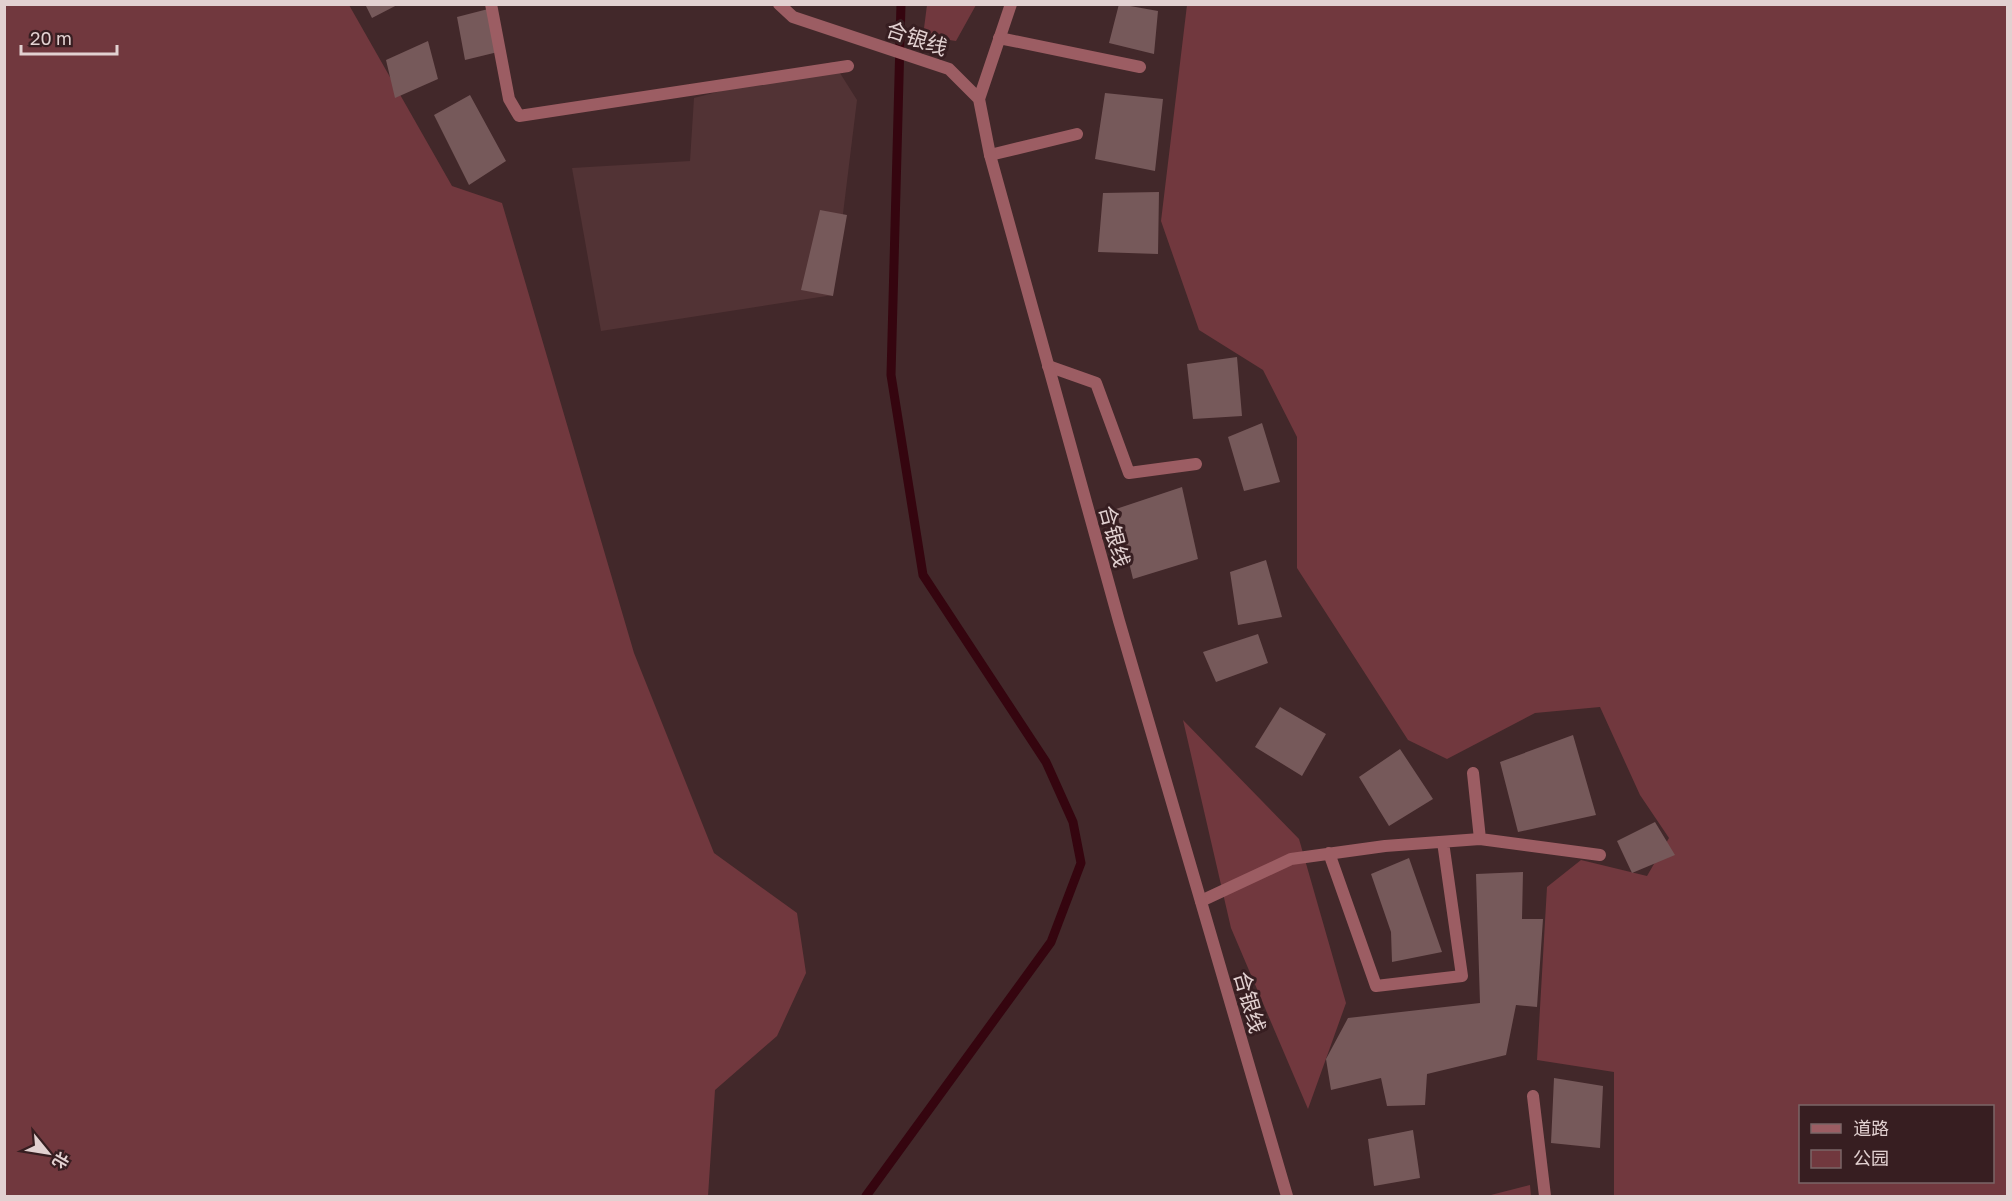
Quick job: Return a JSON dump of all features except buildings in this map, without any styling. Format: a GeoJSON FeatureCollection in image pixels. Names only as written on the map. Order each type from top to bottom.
{"type":"FeatureCollection","features":[{"type":"Feature","properties":{"kind":"street"},"geometry":{"type":"LineString","coordinates":[[491,4],[509,99],[519,116],[848,66]]}},
{"type":"Feature","properties":{"kind":"street","name":"合银线"},"geometry":{"type":"LineString","coordinates":[[779,4],[793,17],[949,69],[979,99],[990,155],[1048,366],[1287,1197]]}},
{"type":"Feature","properties":{"kind":"street"},"geometry":{"type":"LineString","coordinates":[[979,99],[1011,4]]}},
{"type":"Feature","properties":{"kind":"street"},"geometry":{"type":"LineString","coordinates":[[999,38],[1140,67]]}},
{"type":"Feature","properties":{"kind":"street"},"geometry":{"type":"LineString","coordinates":[[990,155],[1077,134]]}},
{"type":"Feature","properties":{"kind":"street"},"geometry":{"type":"LineString","coordinates":[[1048,366],[1096,383],[1129,473],[1196,464]]}},
{"type":"Feature","properties":{"kind":"street"},"geometry":{"type":"LineString","coordinates":[[1473,773],[1480,839]]}},
{"type":"Feature","properties":{"kind":"street"},"geometry":{"type":"LineString","coordinates":[[1201,901],[1291,859],[1329,853],[1480,839],[1600,855]]}},
{"type":"Feature","properties":{"kind":"street"},"geometry":{"type":"LineString","coordinates":[[1329,853],[1376,986],[1462,976],[1443,842]]}},
{"type":"Feature","properties":{"kind":"street"},"geometry":{"type":"LineString","coordinates":[[1533,1096],[1545,1197]]}},
{"type":"Feature","properties":{"kind":"shaded area"},"geometry":{"type":"Polygon","coordinates":[[[833,62],[857,100],[833,295],[601,331],[572,168],[690,161],[694,98],[833,62]]]}},
{"type":"Feature","properties":{"kind":"green space"},"geometry":{"type":"Polygon","coordinates":[[[927,4],[976,5],[956,41],[923,36],[927,4]]]}},
{"type":"Feature","properties":{"kind":"green space"},"geometry":{"type":"Polygon","coordinates":[[[5,5],[349,5],[452,186],[502,203],[634,653],[714,853],[797,913],[806,973],[777,1036],[715,1090],[708,1196],[5,1196],[5,5]]]}},
{"type":"Feature","properties":{"kind":"green space"},"geometry":{"type":"Polygon","coordinates":[[[1187,5],[2007,5],[2007,1196],[1614,1196],[1614,1072],[1537,1060],[1547,887],[1581,860],[1647,876],[1669,838],[1640,795],[1600,707],[1535,713],[1447,759],[1408,740],[1297,568],[1297,437],[1263,370],[1199,330],[1161,221],[1187,5]]]}},
{"type":"Feature","properties":{"kind":"green space"},"geometry":{"type":"Polygon","coordinates":[[[1183,720],[1299,839],[1346,1003],[1308,1109],[1231,928],[1183,720]]]}},
{"type":"Feature","properties":{"kind":"green space"},"geometry":{"type":"Polygon","coordinates":[[[1530,1185],[1531,1196],[1487,1196],[1530,1185]]]}},
{"type":"Feature","properties":{"kind":"waterway"},"geometry":{"type":"LineString","coordinates":[[866,1196],[1051,942],[1081,863],[1073,822],[1046,762],[923,575],[891,375],[901,4]]}}]}
